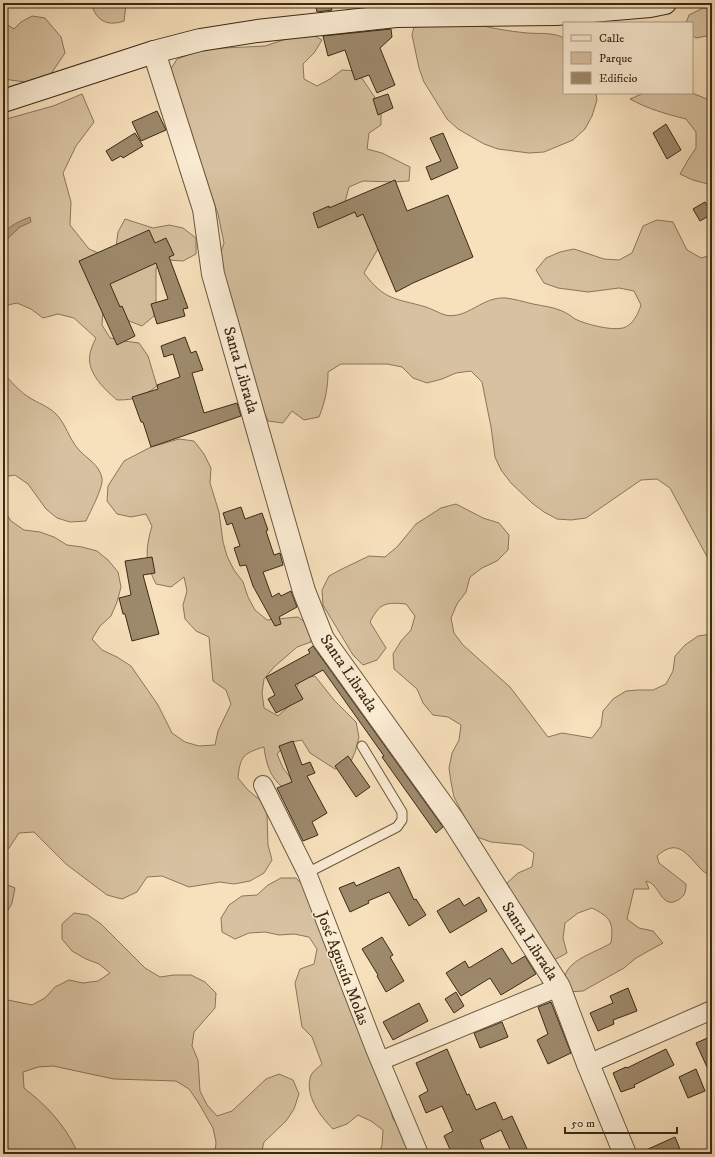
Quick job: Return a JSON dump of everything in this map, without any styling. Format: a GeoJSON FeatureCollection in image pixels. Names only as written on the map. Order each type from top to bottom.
{"type":"FeatureCollection","features":[{"type":"Feature","properties":{"kind":"street"},"geometry":{"type":"LineString","coordinates":[[3,101],[154,52],[200,40],[257,31],[396,16],[556,14],[650,6],[665,3]]}},
{"type":"Feature","properties":{"kind":"street","name":"Santa Librada"},"geometry":{"type":"LineString","coordinates":[[154,52],[204,209],[213,274],[280,509],[304,592],[323,639],[453,820],[559,987],[588,1064],[625,1154]]}},
{"type":"Feature","properties":{"kind":"street","name":"José Agustín Molas"},"geometry":{"type":"LineString","coordinates":[[263,785],[307,873],[380,1061],[419,1154]]}},
{"type":"Feature","properties":{"kind":"street"},"geometry":{"type":"LineString","coordinates":[[380,1061],[559,987]]}},
{"type":"Feature","properties":{"kind":"street"},"geometry":{"type":"LineString","coordinates":[[588,1064],[712,1010]]}},
{"type":"Feature","properties":{"kind":"lane"},"geometry":{"type":"LineString","coordinates":[[307,873],[397,827],[402,820],[402,812],[362,746]]}},
{"type":"Feature","properties":{"kind":"green space"},"geometry":{"type":"Polygon","coordinates":[[[91,3],[125,3],[124,21],[112,23],[103,21],[96,14],[91,3]]]}},
{"type":"Feature","properties":{"kind":"green space"},"geometry":{"type":"Polygon","coordinates":[[[703,8],[712,8],[712,35],[696,38],[693,36],[693,22],[686,22],[689,15],[703,8]]]}},
{"type":"Feature","properties":{"kind":"green space"},"geometry":{"type":"Polygon","coordinates":[[[32,16],[45,18],[61,37],[65,53],[47,80],[33,83],[3,79],[3,22],[14,29],[21,22],[32,16]]]}},
{"type":"Feature","properties":{"kind":"green space"},"geometry":{"type":"Polygon","coordinates":[[[469,22],[498,29],[527,33],[551,34],[563,38],[563,94],[596,94],[597,100],[592,116],[585,129],[573,140],[544,152],[529,153],[498,149],[484,144],[458,129],[447,119],[424,82],[419,68],[412,35],[415,23],[469,22]]]}},
{"type":"Feature","properties":{"kind":"green space"},"geometry":{"type":"Polygon","coordinates":[[[308,32],[322,40],[314,53],[303,64],[304,79],[317,86],[342,70],[357,71],[381,109],[381,125],[369,133],[367,149],[382,153],[410,167],[409,181],[363,181],[349,187],[345,202],[373,212],[379,247],[364,273],[378,289],[385,294],[398,300],[426,307],[445,315],[453,316],[497,298],[509,298],[555,308],[575,319],[591,325],[618,329],[627,327],[635,319],[641,305],[634,291],[619,288],[588,292],[558,288],[544,283],[536,270],[546,258],[560,252],[574,249],[604,259],[619,260],[632,253],[643,226],[657,220],[673,222],[687,250],[701,258],[712,255],[712,566],[670,488],[657,479],[641,480],[586,518],[571,520],[557,519],[532,503],[511,483],[501,470],[495,457],[482,382],[471,371],[456,373],[427,383],[413,378],[402,367],[387,364],[341,364],[328,372],[326,395],[319,417],[304,420],[292,411],[283,423],[268,421],[262,408],[219,257],[224,243],[218,214],[169,72],[177,59],[205,49],[265,46],[308,32]]]}},
{"type":"Feature","properties":{"kind":"green space"},"geometry":{"type":"Polygon","coordinates":[[[693,93],[712,101],[712,190],[708,184],[693,180],[680,174],[696,148],[696,132],[686,119],[657,111],[630,99],[642,94],[693,93]]]}},
{"type":"Feature","properties":{"kind":"green space"},"geometry":{"type":"Polygon","coordinates":[[[82,94],[94,122],[76,146],[63,173],[71,202],[70,225],[89,249],[103,255],[116,247],[118,232],[125,219],[153,228],[169,225],[183,228],[196,238],[196,254],[183,261],[169,260],[156,268],[156,301],[154,316],[142,326],[129,321],[118,311],[103,310],[102,325],[110,338],[139,343],[148,356],[157,386],[143,395],[129,399],[117,400],[96,378],[90,365],[90,357],[91,348],[96,338],[74,318],[58,314],[43,318],[31,309],[17,303],[3,306],[3,120],[53,106],[82,94]]]}},
{"type":"Feature","properties":{"kind":"green space"},"geometry":{"type":"Polygon","coordinates":[[[3,372],[23,393],[56,414],[76,446],[98,469],[102,478],[101,487],[86,521],[70,522],[57,518],[46,509],[28,484],[15,475],[3,477],[3,372]]]}},
{"type":"Feature","properties":{"kind":"green space"},"geometry":{"type":"Polygon","coordinates":[[[179,439],[194,441],[204,454],[211,468],[210,483],[219,512],[223,542],[227,556],[234,570],[243,582],[248,597],[255,610],[267,620],[298,617],[310,626],[311,642],[297,647],[274,667],[264,679],[262,693],[264,708],[278,716],[289,706],[300,679],[315,676],[334,700],[356,722],[359,737],[349,766],[335,769],[310,753],[302,740],[287,743],[277,754],[283,768],[293,781],[294,796],[281,786],[272,775],[267,763],[264,747],[251,751],[244,757],[240,765],[238,778],[248,790],[260,800],[267,814],[268,845],[272,860],[264,873],[250,881],[234,884],[220,882],[189,887],[162,876],[147,877],[137,892],[122,899],[107,895],[66,864],[34,832],[19,833],[9,848],[3,853],[3,509],[11,521],[24,530],[40,532],[54,537],[67,545],[97,551],[108,560],[118,572],[121,587],[111,616],[100,626],[92,639],[102,650],[131,666],[158,705],[172,733],[185,742],[199,746],[215,745],[218,731],[231,704],[226,690],[213,681],[209,637],[196,631],[185,619],[183,605],[187,591],[184,577],[171,587],[156,584],[152,576],[147,556],[148,542],[152,526],[146,514],[131,517],[117,514],[107,501],[108,486],[124,461],[151,447],[179,439]]]}},
{"type":"Feature","properties":{"kind":"green space"},"geometry":{"type":"Polygon","coordinates":[[[456,504],[483,518],[499,523],[509,535],[508,550],[497,561],[482,568],[470,577],[466,592],[457,604],[451,618],[454,633],[463,645],[510,687],[548,737],[562,733],[592,738],[601,726],[603,711],[613,699],[626,691],[653,690],[666,684],[673,671],[675,656],[685,645],[698,636],[712,634],[712,877],[703,871],[686,853],[676,848],[670,848],[657,856],[659,863],[686,884],[685,893],[678,900],[670,902],[664,899],[652,884],[646,881],[649,889],[634,889],[627,919],[639,928],[653,931],[663,943],[636,958],[624,968],[583,991],[567,992],[565,976],[572,965],[578,960],[611,943],[611,925],[607,917],[592,908],[578,913],[565,923],[563,938],[567,953],[554,960],[512,896],[507,883],[518,873],[532,867],[534,853],[522,845],[491,842],[477,837],[468,824],[454,797],[449,768],[452,753],[459,740],[461,725],[448,717],[433,715],[423,703],[417,689],[394,669],[393,654],[401,641],[411,630],[415,616],[406,604],[393,603],[380,607],[370,622],[386,648],[377,660],[363,665],[353,655],[323,605],[322,590],[329,576],[369,556],[385,557],[397,547],[416,524],[441,508],[456,504]]]}},
{"type":"Feature","properties":{"kind":"green space"},"geometry":{"type":"Polygon","coordinates":[[[281,878],[296,878],[307,889],[380,1072],[393,1119],[419,1154],[379,1154],[382,1145],[383,1130],[371,1121],[358,1115],[347,1124],[333,1129],[314,1105],[309,1083],[311,1075],[322,1064],[312,1037],[302,1027],[295,983],[300,969],[314,964],[317,949],[309,937],[294,934],[279,935],[265,932],[249,933],[235,939],[222,932],[221,918],[229,905],[242,896],[257,895],[268,885],[281,878]]]}},
{"type":"Feature","properties":{"kind":"green space"},"geometry":{"type":"Polygon","coordinates":[[[3,883],[15,888],[12,903],[3,919],[3,883]]]}},
{"type":"Feature","properties":{"kind":"green space"},"geometry":{"type":"Polygon","coordinates":[[[74,913],[88,915],[101,924],[145,968],[160,977],[191,975],[205,982],[216,993],[215,1008],[194,1032],[192,1046],[198,1060],[200,1091],[207,1105],[217,1116],[232,1111],[266,1079],[279,1074],[293,1080],[299,1094],[294,1109],[286,1121],[264,1142],[261,1154],[215,1154],[216,1142],[213,1128],[189,1089],[176,1081],[114,1079],[53,1066],[38,1067],[23,1072],[24,1088],[40,1101],[60,1123],[76,1149],[74,1154],[3,1154],[3,999],[32,1005],[45,998],[55,987],[69,980],[83,983],[98,981],[110,973],[99,964],[72,951],[62,939],[62,924],[74,913]]]}},
{"type":"Feature","properties":{"kind":"shaded area"},"geometry":{"type":"Polygon","coordinates":[[[30,217],[31,222],[20,227],[3,243],[3,234],[9,228],[30,217]]]}},
{"type":"Feature","properties":{"kind":"building"},"geometry":{"type":"Polygon","coordinates":[[[315,3],[330,3],[332,10],[317,12],[315,3]]]}},
{"type":"Feature","properties":{"kind":"building"},"geometry":{"type":"Polygon","coordinates":[[[391,29],[392,37],[380,48],[395,85],[377,93],[369,75],[355,80],[345,50],[328,56],[323,36],[391,29]]]}},
{"type":"Feature","properties":{"kind":"building"},"geometry":{"type":"Polygon","coordinates":[[[388,94],[393,108],[378,115],[373,99],[388,94]]]}},
{"type":"Feature","properties":{"kind":"building"},"geometry":{"type":"Polygon","coordinates":[[[157,111],[166,130],[141,141],[132,122],[157,111]]]}},
{"type":"Feature","properties":{"kind":"building"},"geometry":{"type":"Polygon","coordinates":[[[666,124],[681,150],[667,159],[653,133],[666,124]]]}},
{"type":"Feature","properties":{"kind":"building"},"geometry":{"type":"Polygon","coordinates":[[[135,133],[143,146],[123,158],[121,156],[112,161],[106,151],[135,133]]]}},
{"type":"Feature","properties":{"kind":"building"},"geometry":{"type":"Polygon","coordinates":[[[443,133],[458,168],[431,180],[426,167],[441,161],[430,138],[443,133]]]}},
{"type":"Feature","properties":{"kind":"building"},"geometry":{"type":"Polygon","coordinates":[[[395,180],[407,211],[448,195],[473,257],[396,292],[363,214],[357,217],[355,212],[318,228],[313,213],[329,206],[329,208],[395,180]]]}},
{"type":"Feature","properties":{"kind":"building"},"geometry":{"type":"Polygon","coordinates":[[[705,202],[712,214],[700,221],[693,209],[705,202]]]}},
{"type":"Feature","properties":{"kind":"building"},"geometry":{"type":"Polygon","coordinates":[[[149,230],[155,243],[166,238],[174,255],[169,257],[188,308],[183,309],[185,316],[157,324],[151,304],[168,299],[156,263],[110,284],[120,307],[122,306],[135,336],[117,345],[79,261],[149,230]]]}},
{"type":"Feature","properties":{"kind":"building"},"geometry":{"type":"Polygon","coordinates":[[[185,337],[191,353],[196,351],[203,370],[192,373],[204,413],[237,403],[241,416],[151,447],[143,422],[141,422],[132,397],[158,389],[157,385],[180,377],[173,354],[164,357],[161,346],[185,337]]]}},
{"type":"Feature","properties":{"kind":"building"},"geometry":{"type":"Polygon","coordinates":[[[241,507],[245,519],[262,513],[274,555],[280,553],[283,565],[263,572],[272,597],[279,593],[281,596],[291,591],[297,607],[279,617],[281,624],[275,626],[253,586],[246,565],[240,566],[234,548],[240,546],[232,523],[227,525],[223,513],[241,507]]]}},
{"type":"Feature","properties":{"kind":"building"},"geometry":{"type":"Polygon","coordinates":[[[152,557],[155,573],[143,575],[159,634],[132,641],[119,598],[131,595],[125,561],[152,557]]]}},
{"type":"Feature","properties":{"kind":"building"},"geometry":{"type":"Polygon","coordinates":[[[313,646],[443,827],[436,833],[323,670],[295,685],[303,699],[276,713],[268,699],[275,695],[266,677],[310,653],[308,650],[313,646]]]}},
{"type":"Feature","properties":{"kind":"building"},"geometry":{"type":"Polygon","coordinates":[[[293,741],[302,765],[310,762],[315,773],[307,776],[327,813],[312,822],[318,835],[303,841],[277,788],[292,782],[279,746],[293,741]]]}},
{"type":"Feature","properties":{"kind":"building"},"geometry":{"type":"Polygon","coordinates":[[[348,756],[370,787],[356,797],[335,766],[348,756]]]}},
{"type":"Feature","properties":{"kind":"building"},"geometry":{"type":"Polygon","coordinates":[[[399,867],[414,900],[416,899],[426,915],[409,926],[389,892],[368,901],[369,903],[350,912],[339,888],[354,882],[356,886],[399,867]]]}},
{"type":"Feature","properties":{"kind":"building"},"geometry":{"type":"Polygon","coordinates":[[[479,897],[487,911],[450,933],[437,911],[459,898],[464,906],[479,897]]]}},
{"type":"Feature","properties":{"kind":"building"},"geometry":{"type":"Polygon","coordinates":[[[382,937],[393,955],[390,957],[404,981],[386,992],[377,976],[378,975],[362,949],[382,937]]]}},
{"type":"Feature","properties":{"kind":"building"},"geometry":{"type":"Polygon","coordinates":[[[502,948],[512,964],[525,956],[536,974],[501,995],[490,978],[461,996],[446,973],[465,961],[469,968],[502,948]]]}},
{"type":"Feature","properties":{"kind":"building"},"geometry":{"type":"Polygon","coordinates":[[[628,988],[637,1011],[613,1020],[614,1024],[598,1031],[590,1013],[613,1003],[610,996],[628,988]]]}},
{"type":"Feature","properties":{"kind":"building"},"geometry":{"type":"Polygon","coordinates":[[[456,992],[464,1006],[454,1013],[445,999],[456,992]]]}},
{"type":"Feature","properties":{"kind":"building"},"geometry":{"type":"Polygon","coordinates":[[[551,1002],[571,1053],[548,1064],[537,1040],[548,1034],[538,1007],[551,1002]]]}},
{"type":"Feature","properties":{"kind":"building"},"geometry":{"type":"Polygon","coordinates":[[[419,1003],[428,1021],[393,1040],[383,1022],[419,1003]]]}},
{"type":"Feature","properties":{"kind":"building"},"geometry":{"type":"Polygon","coordinates":[[[502,1022],[508,1037],[480,1048],[474,1033],[502,1022]]]}},
{"type":"Feature","properties":{"kind":"building"},"geometry":{"type":"Polygon","coordinates":[[[712,1036],[712,1078],[696,1043],[712,1036]]]}},
{"type":"Feature","properties":{"kind":"building"},"geometry":{"type":"Polygon","coordinates":[[[447,1049],[467,1095],[469,1094],[476,1110],[495,1102],[503,1120],[512,1116],[528,1151],[521,1154],[512,1154],[501,1130],[480,1140],[486,1154],[452,1154],[444,1136],[453,1131],[442,1106],[426,1113],[419,1096],[428,1091],[416,1063],[447,1049]]]}},
{"type":"Feature","properties":{"kind":"building"},"geometry":{"type":"Polygon","coordinates":[[[666,1049],[674,1065],[634,1085],[635,1087],[621,1092],[613,1073],[626,1067],[627,1068],[666,1049]]]}},
{"type":"Feature","properties":{"kind":"building"},"geometry":{"type":"Polygon","coordinates":[[[696,1069],[705,1091],[688,1098],[679,1077],[696,1069]]]}},
{"type":"Feature","properties":{"kind":"building"},"geometry":{"type":"Polygon","coordinates":[[[675,1137],[682,1154],[637,1154],[675,1137]]]}}]}
